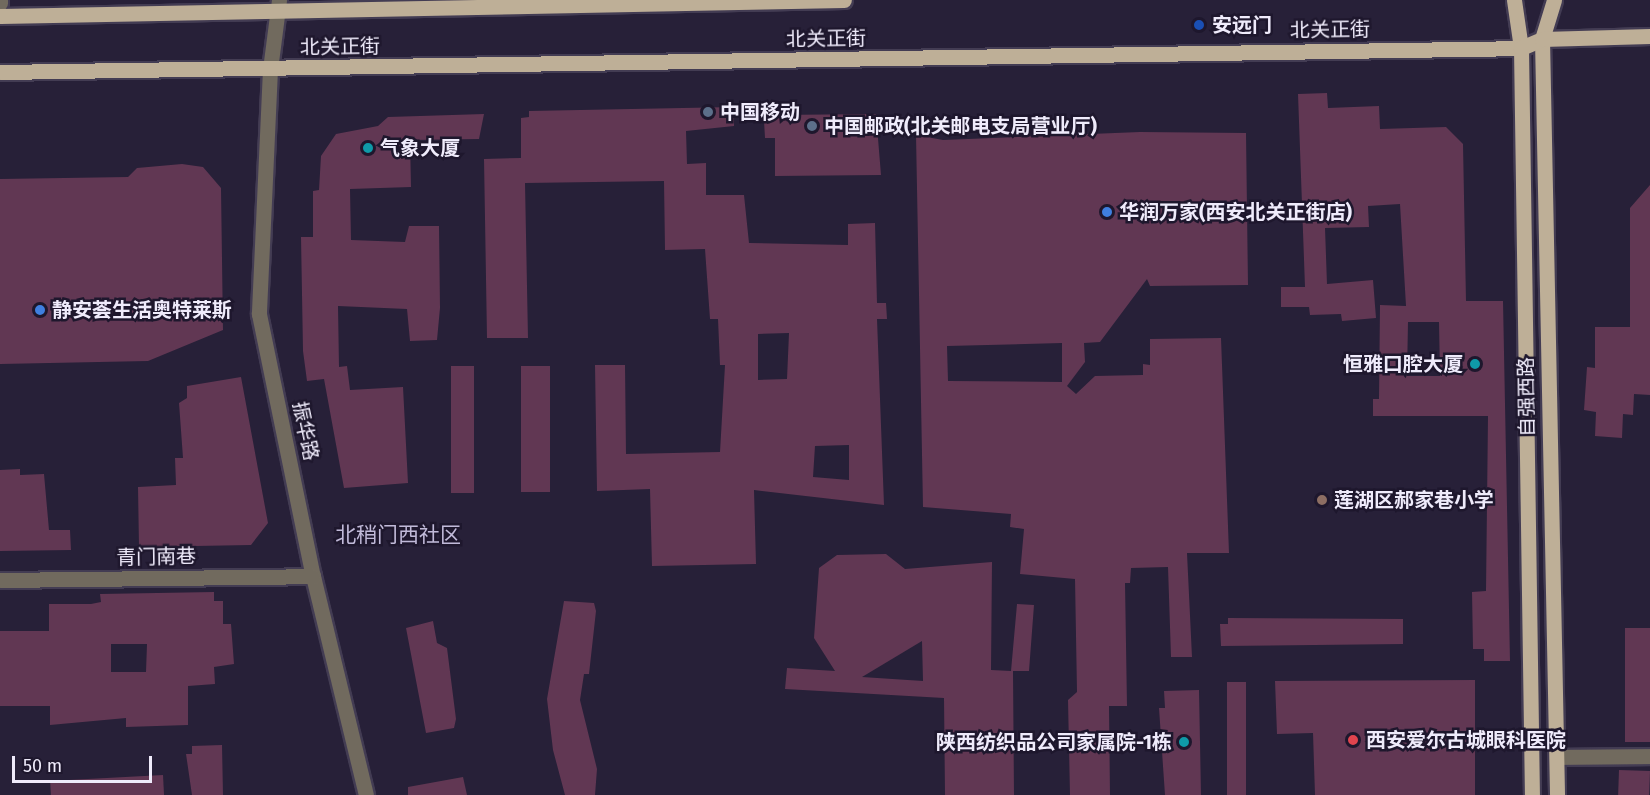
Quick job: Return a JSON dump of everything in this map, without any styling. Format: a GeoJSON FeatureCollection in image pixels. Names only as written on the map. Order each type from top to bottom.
{"type":"FeatureCollection","features":[{"type":"Feature","properties":{"kind":"main road","name":"北关正街"},"geometry":{"type":"LineString","coordinates":[[0,16],[279,6],[844,0]]}},
{"type":"Feature","properties":{"kind":"main road","name":"自强西路"},"geometry":{"type":"LineString","coordinates":[[1514,0],[1521,48],[1533,795]]}},
{"type":"Feature","properties":{"kind":"main road","name":"自强西路"},"geometry":{"type":"LineString","coordinates":[[1554,0],[1542,39],[1557,795]]}},
{"type":"Feature","properties":{"kind":"main road","name":"北关正街"},"geometry":{"type":"LineString","coordinates":[[0,72],[1521,48],[1542,39],[1650,36]]}},
{"type":"Feature","properties":{"kind":"street","name":"振华路"},"geometry":{"type":"LineString","coordinates":[[279,6],[270,69],[259,314],[313,576],[366,795]]}},
{"type":"Feature","properties":{"kind":"street","name":"青门南巷"},"geometry":{"type":"LineString","coordinates":[[0,580],[313,576]]}},
{"type":"Feature","properties":{"kind":"street"},"geometry":{"type":"LineString","coordinates":[[1557,757],[1650,756]]}},
{"type":"Feature","properties":{"kind":"building"},"geometry":{"type":"Polygon","coordinates":[[[1327,93],[1328,108],[1379,106],[1380,129],[1446,127],[1463,144],[1466,301],[1503,301],[1510,661],[1484,661],[1484,649],[1473,649],[1472,592],[1486,591],[1488,416],[1373,416],[1373,399],[1379,399],[1380,305],[1406,306],[1400,204],[1368,206],[1369,227],[1325,228],[1327,284],[1373,280],[1376,318],[1342,321],[1341,314],[1310,315],[1309,307],[1281,307],[1281,287],[1305,287],[1298,94],[1327,93]],[[1408,322],[1407,376],[1440,376],[1439,322],[1408,322]]]}},
{"type":"Feature","properties":{"kind":"building"},"geometry":{"type":"Polygon","coordinates":[[[734,107],[734,126],[686,131],[687,164],[706,163],[706,195],[744,195],[749,243],[848,245],[848,224],[875,223],[877,303],[886,303],[887,319],[877,319],[884,505],[754,490],[756,564],[652,566],[650,489],[597,491],[595,365],[625,365],[626,454],[720,452],[725,365],[720,365],[718,319],[710,319],[705,249],[665,250],[664,181],[525,183],[528,338],[487,338],[484,159],[521,158],[521,118],[529,117],[529,111],[734,107]],[[789,333],[758,334],[758,380],[787,379],[789,333]],[[849,445],[815,446],[813,477],[849,480],[849,445]]]}},
{"type":"Feature","properties":{"kind":"building"},"geometry":{"type":"Polygon","coordinates":[[[484,114],[479,139],[410,140],[411,187],[350,189],[351,240],[405,242],[409,226],[439,226],[440,308],[437,340],[410,341],[407,309],[338,306],[339,367],[347,366],[350,390],[403,387],[408,483],[344,488],[324,379],[307,381],[303,351],[301,237],[313,237],[313,191],[319,190],[321,156],[336,134],[378,126],[388,117],[484,114]]]}},
{"type":"Feature","properties":{"kind":"building"},"geometry":{"type":"Polygon","coordinates":[[[876,114],[881,175],[775,176],[775,138],[765,138],[764,121],[775,121],[775,115],[876,114]]]}},
{"type":"Feature","properties":{"kind":"building"},"geometry":{"type":"Polygon","coordinates":[[[1140,132],[1246,133],[1248,285],[1150,286],[1147,279],[1100,342],[1084,343],[1085,362],[1067,386],[1076,394],[1095,376],[1143,375],[1143,364],[1150,365],[1150,339],[1221,338],[1229,553],[1187,553],[1192,657],[1171,657],[1168,567],[1131,568],[1130,583],[1125,583],[1127,706],[1109,706],[1110,795],[1070,795],[1068,700],[1077,692],[1075,579],[1020,574],[1024,529],[1010,527],[1011,514],[923,507],[916,135],[943,140],[1140,132]],[[1062,343],[947,346],[948,381],[1062,382],[1062,343]]]}},
{"type":"Feature","properties":{"kind":"building"},"geometry":{"type":"Polygon","coordinates":[[[182,164],[203,167],[221,188],[223,330],[148,361],[0,364],[0,179],[128,177],[137,168],[182,164]]]}},
{"type":"Feature","properties":{"kind":"building"},"geometry":{"type":"Polygon","coordinates":[[[1650,185],[1650,395],[1634,394],[1633,415],[1623,414],[1622,438],[1595,436],[1596,412],[1584,410],[1587,367],[1595,368],[1595,327],[1630,327],[1630,208],[1650,185]]]}},
{"type":"Feature","properties":{"kind":"building"},"geometry":{"type":"Polygon","coordinates":[[[451,366],[474,366],[474,493],[451,493],[451,366]]]}},
{"type":"Feature","properties":{"kind":"building"},"geometry":{"type":"Polygon","coordinates":[[[521,366],[550,366],[550,492],[521,492],[521,366]]]}},
{"type":"Feature","properties":{"kind":"building"},"geometry":{"type":"Polygon","coordinates":[[[241,377],[268,523],[251,545],[139,547],[138,487],[176,485],[175,458],[183,458],[179,403],[187,398],[187,386],[241,377]]]}},
{"type":"Feature","properties":{"kind":"building"},"geometry":{"type":"Polygon","coordinates":[[[20,469],[20,475],[44,474],[49,530],[70,530],[71,550],[0,551],[0,470],[20,469]]]}},
{"type":"Feature","properties":{"kind":"building"},"geometry":{"type":"Polygon","coordinates":[[[886,554],[905,569],[992,562],[991,670],[1011,671],[1017,604],[1034,605],[1029,671],[1013,671],[1014,795],[945,795],[944,698],[785,689],[787,668],[835,671],[814,638],[819,568],[837,555],[886,554]],[[922,641],[862,677],[923,681],[922,641]]]}},
{"type":"Feature","properties":{"kind":"building"},"geometry":{"type":"Polygon","coordinates":[[[214,592],[214,601],[223,601],[223,624],[231,624],[234,664],[214,667],[215,684],[188,686],[188,725],[126,727],[126,718],[50,725],[50,706],[0,706],[0,631],[49,631],[49,604],[91,604],[101,602],[100,594],[214,592]],[[111,644],[111,672],[146,672],[147,644],[111,644]]]}},
{"type":"Feature","properties":{"kind":"building"},"geometry":{"type":"Polygon","coordinates":[[[564,601],[594,603],[596,611],[589,674],[584,674],[580,700],[597,769],[595,795],[565,795],[553,750],[547,699],[564,601]]]}},
{"type":"Feature","properties":{"kind":"building"},"geometry":{"type":"Polygon","coordinates":[[[1228,618],[1403,619],[1403,644],[1221,646],[1220,624],[1228,624],[1228,618]]]}},
{"type":"Feature","properties":{"kind":"building"},"geometry":{"type":"Polygon","coordinates":[[[433,621],[437,643],[447,648],[456,719],[454,728],[426,733],[406,628],[433,621]]]}},
{"type":"Feature","properties":{"kind":"building"},"geometry":{"type":"Polygon","coordinates":[[[1625,628],[1650,628],[1650,742],[1625,742],[1625,628]]]}},
{"type":"Feature","properties":{"kind":"building","name":"西安爱尔古城眼科医院"},"geometry":{"type":"Polygon","coordinates":[[[1475,680],[1475,795],[1315,795],[1313,733],[1277,734],[1275,681],[1475,680]]]}},
{"type":"Feature","properties":{"kind":"building"},"geometry":{"type":"Polygon","coordinates":[[[1227,682],[1246,682],[1246,795],[1227,795],[1227,682]]]}},
{"type":"Feature","properties":{"kind":"building"},"geometry":{"type":"Polygon","coordinates":[[[1199,690],[1201,795],[1165,795],[1159,708],[1165,708],[1164,691],[1199,690]]]}},
{"type":"Feature","properties":{"kind":"building"},"geometry":{"type":"Polygon","coordinates":[[[222,745],[223,795],[192,795],[186,754],[192,754],[192,746],[222,745]]]}},
{"type":"Feature","properties":{"kind":"building"},"geometry":{"type":"Polygon","coordinates":[[[1619,770],[1650,771],[1649,795],[1618,795],[1619,770]]]}},
{"type":"Feature","properties":{"kind":"building"},"geometry":{"type":"Polygon","coordinates":[[[163,775],[164,795],[51,795],[50,781],[163,775]]]}},
{"type":"Feature","properties":{"kind":"building"},"geometry":{"type":"Polygon","coordinates":[[[463,777],[467,795],[408,795],[408,787],[463,777]]]}},
{"type":"Feature","properties":{"kind":"place","name":"安远门"},"geometry":{"type":"Point","coordinates":[1199,25]}},
{"type":"Feature","properties":{"kind":"place","name":"中国移动"},"geometry":{"type":"Point","coordinates":[708,112]}},
{"type":"Feature","properties":{"kind":"place","name":"中国邮政(北关邮电支局营业厅)"},"geometry":{"type":"Point","coordinates":[812,126]}},
{"type":"Feature","properties":{"kind":"place","name":"气象大厦"},"geometry":{"type":"Point","coordinates":[368,148]}},
{"type":"Feature","properties":{"kind":"place","name":"华润万家(西安北关正街店)"},"geometry":{"type":"Point","coordinates":[1107,212]}},
{"type":"Feature","properties":{"kind":"place","name":"静安荟生活奥特莱斯"},"geometry":{"type":"Point","coordinates":[40,310]}},
{"type":"Feature","properties":{"kind":"place","name":"恒雅口腔大厦"},"geometry":{"type":"Point","coordinates":[1475,364]}},
{"type":"Feature","properties":{"kind":"place","name":"莲湖区郝家巷小学"},"geometry":{"type":"Point","coordinates":[1322,500]}},
{"type":"Feature","properties":{"kind":"place","name":"西安爱尔古城眼科医院"},"geometry":{"type":"Point","coordinates":[1353,740]}},
{"type":"Feature","properties":{"kind":"place","name":"陕西纺织品公司家属院-1栋"},"geometry":{"type":"Point","coordinates":[1184,742]}},
{"type":"Feature","properties":{"kind":"district","name":"北稍门西社区"},"geometry":{"type":"Point","coordinates":[398,535]}}]}
